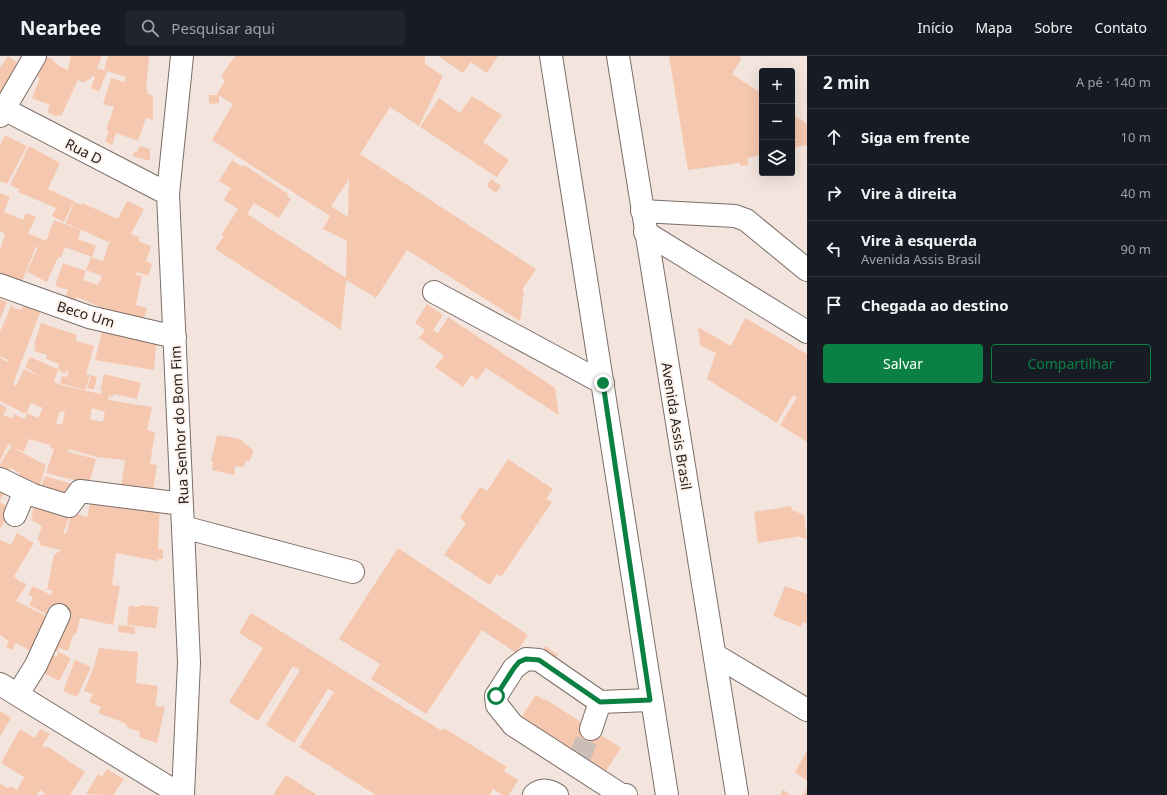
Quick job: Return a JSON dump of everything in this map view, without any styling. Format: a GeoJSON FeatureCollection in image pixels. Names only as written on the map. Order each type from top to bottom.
{"type":"FeatureCollection","features":[{"type":"Feature","properties":{"kind":"street"},"geometry":{"type":"LineString","coordinates":[[1,111],[35,56]]}},
{"type":"Feature","properties":{"kind":"street","name":"Rua Senhor do Bom Fim"},"geometry":{"type":"LineString","coordinates":[[182,56],[168,194],[189,662],[182,795]]}},
{"type":"Feature","properties":{"kind":"street"},"geometry":{"type":"LineString","coordinates":[[551,56],[603,383],[650,700],[666,795]]}},
{"type":"Feature","properties":{"kind":"street","name":"Avenida Assis Brasil"},"geometry":{"type":"LineString","coordinates":[[618,56],[737,795]]}},
{"type":"Feature","properties":{"kind":"street","name":"Rua D"},"geometry":{"type":"LineString","coordinates":[[1,111],[168,194]]}},
{"type":"Feature","properties":{"kind":"street"},"geometry":{"type":"LineString","coordinates":[[644,222],[735,216],[746,220],[807,270]]}},
{"type":"Feature","properties":{"kind":"street"},"geometry":{"type":"LineString","coordinates":[[644,222],[807,332]]}},
{"type":"Feature","properties":{"kind":"street","name":"Beco Um"},"geometry":{"type":"LineString","coordinates":[[0,285],[89,317],[174,337]]}},
{"type":"Feature","properties":{"kind":"street"},"geometry":{"type":"LineString","coordinates":[[434,292],[603,383]]}},
{"type":"Feature","properties":{"kind":"street"},"geometry":{"type":"LineString","coordinates":[[0,478],[25,491],[69,506],[80,491],[182,504]]}},
{"type":"Feature","properties":{"kind":"street"},"geometry":{"type":"LineString","coordinates":[[15,515],[25,491]]}},
{"type":"Feature","properties":{"kind":"street"},"geometry":{"type":"LineString","coordinates":[[183,527],[353,572]]}},
{"type":"Feature","properties":{"kind":"street"},"geometry":{"type":"LineString","coordinates":[[59,614],[36,665],[9,689],[182,795]]}},
{"type":"Feature","properties":{"kind":"street"},"geometry":{"type":"LineString","coordinates":[[715,655],[807,710]]}},
{"type":"Feature","properties":{"kind":"street"},"geometry":{"type":"LineString","coordinates":[[626,795],[620,794],[577,764],[513,725],[497,705],[496,700],[498,691],[519,662],[526,659],[539,660],[600,702],[650,700]]}},
{"type":"Feature","properties":{"kind":"street"},"geometry":{"type":"LineString","coordinates":[[591,729],[600,702]]}},
{"type":"Feature","properties":{"kind":"street"},"geometry":{"type":"LineString","coordinates":[[534,795],[541,790],[547,790],[557,795]]}},
{"type":"Feature","properties":{"kind":"building"},"geometry":{"type":"Polygon","coordinates":[[[8,56],[19,64],[10,75],[13,77],[3,94],[0,92],[0,68],[8,56]]]}},
{"type":"Feature","properties":{"kind":"building"},"geometry":{"type":"Polygon","coordinates":[[[46,56],[54,60],[53,61],[59,66],[68,70],[71,56],[102,56],[97,68],[104,70],[108,56],[149,56],[146,90],[148,90],[147,94],[153,95],[153,120],[146,118],[138,141],[116,133],[112,145],[105,141],[109,131],[106,130],[114,107],[103,104],[111,78],[124,82],[126,77],[107,71],[99,92],[91,88],[95,77],[92,76],[90,80],[87,79],[85,83],[78,80],[61,116],[58,115],[57,117],[47,112],[50,105],[32,98],[40,78],[32,73],[46,56]]]}},
{"type":"Feature","properties":{"kind":"building"},"geometry":{"type":"Polygon","coordinates":[[[235,56],[425,56],[425,64],[443,76],[419,126],[390,107],[360,154],[536,269],[522,290],[524,292],[520,321],[407,250],[376,298],[346,280],[341,330],[215,249],[224,236],[221,235],[238,209],[224,200],[231,188],[219,181],[232,160],[242,167],[244,165],[288,194],[287,196],[291,199],[279,218],[254,203],[247,214],[346,278],[347,241],[323,229],[330,216],[212,140],[233,104],[217,94],[225,81],[221,76],[235,56]],[[349,179],[331,206],[348,217],[349,179]]]}},
{"type":"Feature","properties":{"kind":"building"},"geometry":{"type":"Polygon","coordinates":[[[438,56],[498,56],[487,73],[471,62],[463,73],[438,56]]]}},
{"type":"Feature","properties":{"kind":"building"},"geometry":{"type":"Polygon","coordinates":[[[669,56],[739,56],[742,58],[732,74],[759,92],[759,156],[747,158],[749,165],[740,166],[740,163],[688,170],[669,56]]]}},
{"type":"Feature","properties":{"kind":"building"},"geometry":{"type":"Polygon","coordinates":[[[209,95],[219,95],[219,103],[209,104],[209,95]]]}},
{"type":"Feature","properties":{"kind":"building"},"geometry":{"type":"Polygon","coordinates":[[[472,96],[502,115],[483,142],[509,160],[497,177],[420,127],[439,98],[460,113],[472,96]]]}},
{"type":"Feature","properties":{"kind":"building"},"geometry":{"type":"Polygon","coordinates":[[[795,116],[807,124],[807,145],[795,147],[795,116]]]}},
{"type":"Feature","properties":{"kind":"building"},"geometry":{"type":"Polygon","coordinates":[[[5,135],[27,146],[7,184],[0,181],[0,145],[5,135]]]}},
{"type":"Feature","properties":{"kind":"building"},"geometry":{"type":"Polygon","coordinates":[[[29,146],[60,163],[48,189],[74,201],[64,222],[52,216],[56,208],[18,192],[19,189],[10,185],[29,146]]]}},
{"type":"Feature","properties":{"kind":"building"},"geometry":{"type":"Polygon","coordinates":[[[140,146],[150,149],[150,161],[132,156],[135,151],[137,152],[140,146]]]}},
{"type":"Feature","properties":{"kind":"building"},"geometry":{"type":"Polygon","coordinates":[[[491,179],[501,186],[496,193],[487,186],[491,179]]]}},
{"type":"Feature","properties":{"kind":"building"},"geometry":{"type":"Polygon","coordinates":[[[0,193],[10,197],[4,212],[23,220],[26,213],[36,217],[28,233],[46,241],[54,220],[81,230],[78,239],[96,246],[92,257],[65,247],[61,258],[58,257],[47,282],[27,272],[38,247],[36,247],[20,286],[12,278],[0,274],[0,249],[5,234],[0,231],[0,193]]]}},
{"type":"Feature","properties":{"kind":"building"},"geometry":{"type":"Polygon","coordinates":[[[127,201],[144,209],[131,234],[139,237],[138,241],[151,246],[146,261],[152,264],[148,276],[137,272],[136,275],[142,276],[136,305],[147,308],[142,324],[104,314],[105,309],[77,297],[75,301],[65,298],[68,290],[55,286],[63,263],[86,271],[83,280],[98,285],[102,276],[86,270],[91,257],[103,261],[110,240],[108,242],[66,223],[74,202],[81,205],[82,203],[118,219],[127,201]]]}},
{"type":"Feature","properties":{"kind":"building"},"geometry":{"type":"Polygon","coordinates":[[[0,299],[7,302],[0,320],[0,299]]]}},
{"type":"Feature","properties":{"kind":"building"},"geometry":{"type":"Polygon","coordinates":[[[25,302],[42,307],[13,384],[16,386],[24,369],[41,377],[25,367],[30,357],[58,369],[54,382],[65,386],[101,394],[102,390],[100,390],[104,374],[141,383],[137,399],[113,394],[113,397],[109,396],[108,400],[152,407],[147,430],[155,432],[150,464],[157,465],[152,498],[120,494],[125,460],[97,457],[69,449],[68,452],[96,459],[89,484],[46,473],[54,449],[50,448],[50,445],[29,439],[24,452],[17,450],[46,465],[39,488],[18,479],[20,473],[10,468],[7,474],[0,470],[0,465],[12,446],[8,444],[0,461],[0,404],[7,408],[3,415],[12,418],[14,414],[25,419],[27,413],[38,418],[43,408],[31,403],[26,414],[0,401],[0,358],[8,362],[8,360],[0,356],[0,332],[11,306],[21,310],[25,302]],[[92,408],[90,419],[103,422],[105,412],[92,408]],[[60,411],[56,423],[62,425],[65,412],[60,411]]]}},
{"type":"Feature","properties":{"kind":"building"},"geometry":{"type":"Polygon","coordinates":[[[427,304],[443,315],[433,330],[438,333],[448,317],[555,388],[559,415],[486,368],[477,380],[471,375],[463,387],[435,367],[444,356],[419,338],[425,330],[415,323],[427,304]]]}},
{"type":"Feature","properties":{"kind":"building"},"geometry":{"type":"Polygon","coordinates":[[[745,318],[807,354],[807,442],[780,425],[797,397],[793,395],[777,423],[707,379],[716,353],[700,345],[698,327],[731,346],[745,318]]]}},
{"type":"Feature","properties":{"kind":"building"},"geometry":{"type":"Polygon","coordinates":[[[41,323],[77,335],[76,341],[94,346],[86,375],[90,375],[85,390],[60,383],[62,376],[67,377],[69,371],[67,370],[66,373],[63,373],[58,369],[59,364],[46,359],[47,355],[34,351],[36,345],[34,344],[41,323]]]}},
{"type":"Feature","properties":{"kind":"building"},"geometry":{"type":"Polygon","coordinates":[[[103,327],[156,344],[154,370],[95,360],[103,327]]]}},
{"type":"Feature","properties":{"kind":"building"},"geometry":{"type":"Polygon","coordinates":[[[91,375],[97,377],[94,390],[87,388],[91,375]]]}},
{"type":"Feature","properties":{"kind":"building"},"geometry":{"type":"Polygon","coordinates":[[[217,435],[240,439],[254,451],[249,462],[246,460],[244,467],[235,466],[234,475],[212,470],[213,461],[211,461],[217,435]]]}},
{"type":"Feature","properties":{"kind":"building"},"geometry":{"type":"Polygon","coordinates":[[[508,459],[553,489],[546,499],[552,502],[501,577],[497,574],[490,585],[444,555],[466,523],[460,518],[480,487],[487,491],[508,459]]]}},
{"type":"Feature","properties":{"kind":"building"},"geometry":{"type":"Polygon","coordinates":[[[45,476],[72,484],[67,501],[39,493],[45,476]]]}},
{"type":"Feature","properties":{"kind":"building"},"geometry":{"type":"Polygon","coordinates":[[[0,490],[5,493],[0,500],[0,490]]]}},
{"type":"Feature","properties":{"kind":"building"},"geometry":{"type":"Polygon","coordinates":[[[92,495],[160,503],[158,549],[163,549],[163,559],[158,559],[158,561],[116,553],[112,585],[120,586],[113,625],[80,618],[76,634],[74,633],[68,651],[59,648],[58,652],[51,649],[69,611],[50,606],[46,614],[29,605],[33,597],[28,595],[33,586],[51,595],[52,590],[47,590],[54,555],[61,550],[40,545],[41,542],[37,540],[42,526],[31,520],[32,513],[36,501],[71,513],[63,533],[66,534],[72,512],[87,517],[92,495]]]}},
{"type":"Feature","properties":{"kind":"building"},"geometry":{"type":"Polygon","coordinates":[[[0,502],[11,509],[0,530],[0,502]]]}},
{"type":"Feature","properties":{"kind":"building"},"geometry":{"type":"Polygon","coordinates":[[[791,506],[792,510],[804,515],[807,539],[796,536],[758,543],[754,512],[791,506]]]}},
{"type":"Feature","properties":{"kind":"building"},"geometry":{"type":"Polygon","coordinates":[[[17,533],[34,543],[14,576],[19,581],[27,584],[16,601],[54,620],[36,654],[16,643],[12,650],[6,647],[9,641],[0,635],[0,540],[11,545],[17,533]]]}},
{"type":"Feature","properties":{"kind":"building"},"geometry":{"type":"Polygon","coordinates":[[[398,548],[528,635],[516,653],[482,630],[426,714],[371,679],[380,664],[339,639],[398,548]]]}},
{"type":"Feature","properties":{"kind":"building"},"geometry":{"type":"Polygon","coordinates":[[[785,586],[807,594],[807,624],[803,622],[801,627],[773,616],[785,586]]]}},
{"type":"Feature","properties":{"kind":"building"},"geometry":{"type":"Polygon","coordinates":[[[140,605],[159,607],[156,628],[127,625],[129,606],[140,607],[140,605]]]}},
{"type":"Feature","properties":{"kind":"building"},"geometry":{"type":"Polygon","coordinates":[[[251,613],[442,731],[444,728],[507,767],[504,771],[518,780],[509,795],[502,795],[493,789],[489,795],[376,795],[299,747],[334,692],[328,689],[294,743],[266,725],[300,670],[293,666],[258,721],[229,702],[263,648],[239,633],[251,613]]]}},
{"type":"Feature","properties":{"kind":"building"},"geometry":{"type":"Polygon","coordinates":[[[119,625],[135,627],[135,634],[118,632],[119,625]]]}},
{"type":"Feature","properties":{"kind":"building"},"geometry":{"type":"Polygon","coordinates":[[[545,646],[558,655],[554,663],[540,654],[545,646]]]}},
{"type":"Feature","properties":{"kind":"building"},"geometry":{"type":"Polygon","coordinates":[[[99,648],[138,652],[136,683],[158,686],[155,706],[165,707],[157,743],[139,737],[140,732],[128,728],[125,723],[98,713],[101,707],[89,702],[93,694],[84,691],[93,669],[99,648]]]}},
{"type":"Feature","properties":{"kind":"building"},"geometry":{"type":"Polygon","coordinates":[[[47,652],[56,657],[59,652],[71,658],[59,681],[38,670],[47,652]]]}},
{"type":"Feature","properties":{"kind":"building"},"geometry":{"type":"Polygon","coordinates":[[[75,660],[91,667],[77,697],[63,691],[75,660]]]}},
{"type":"Feature","properties":{"kind":"building"},"geometry":{"type":"Polygon","coordinates":[[[536,695],[544,700],[545,699],[621,748],[602,777],[518,722],[536,695]]]}},
{"type":"Feature","properties":{"kind":"building"},"geometry":{"type":"Polygon","coordinates":[[[0,711],[11,718],[0,737],[0,711]]]}},
{"type":"Feature","properties":{"kind":"building"},"geometry":{"type":"Polygon","coordinates":[[[20,729],[35,738],[40,729],[50,734],[42,746],[46,748],[47,746],[85,772],[70,795],[44,795],[45,793],[40,790],[37,795],[0,795],[0,784],[8,788],[10,786],[17,790],[24,777],[1,763],[20,729]]]}},
{"type":"Feature","properties":{"kind":"building"},"geometry":{"type":"Polygon","coordinates":[[[807,750],[807,781],[795,772],[807,750]]]}},
{"type":"Feature","properties":{"kind":"building"},"geometry":{"type":"Polygon","coordinates":[[[107,769],[124,779],[113,795],[86,794],[98,774],[102,777],[107,769]]]}},
{"type":"Feature","properties":{"kind":"building"},"geometry":{"type":"Polygon","coordinates":[[[286,775],[317,795],[273,795],[286,775]]]}},
{"type":"Feature","properties":{"kind":"building"},"geometry":{"type":"Polygon","coordinates":[[[807,788],[807,795],[803,795],[807,788]]]}},
{"type":"Feature","properties":{"kind":"building"},"geometry":{"type":"Polygon","coordinates":[[[783,790],[791,795],[780,795],[783,790]]]}},
{"type":"Feature","properties":{"kind":"tunnel"},"geometry":{"type":"LineString","coordinates":[[578,761],[591,729]]}},
{"type":"Feature","properties":{"kind":"route"},"geometry":{"type":"LineString","coordinates":[[496,696],[514,668],[519,662],[526,659],[539,660],[600,702],[650,700],[603,383]]}}]}
